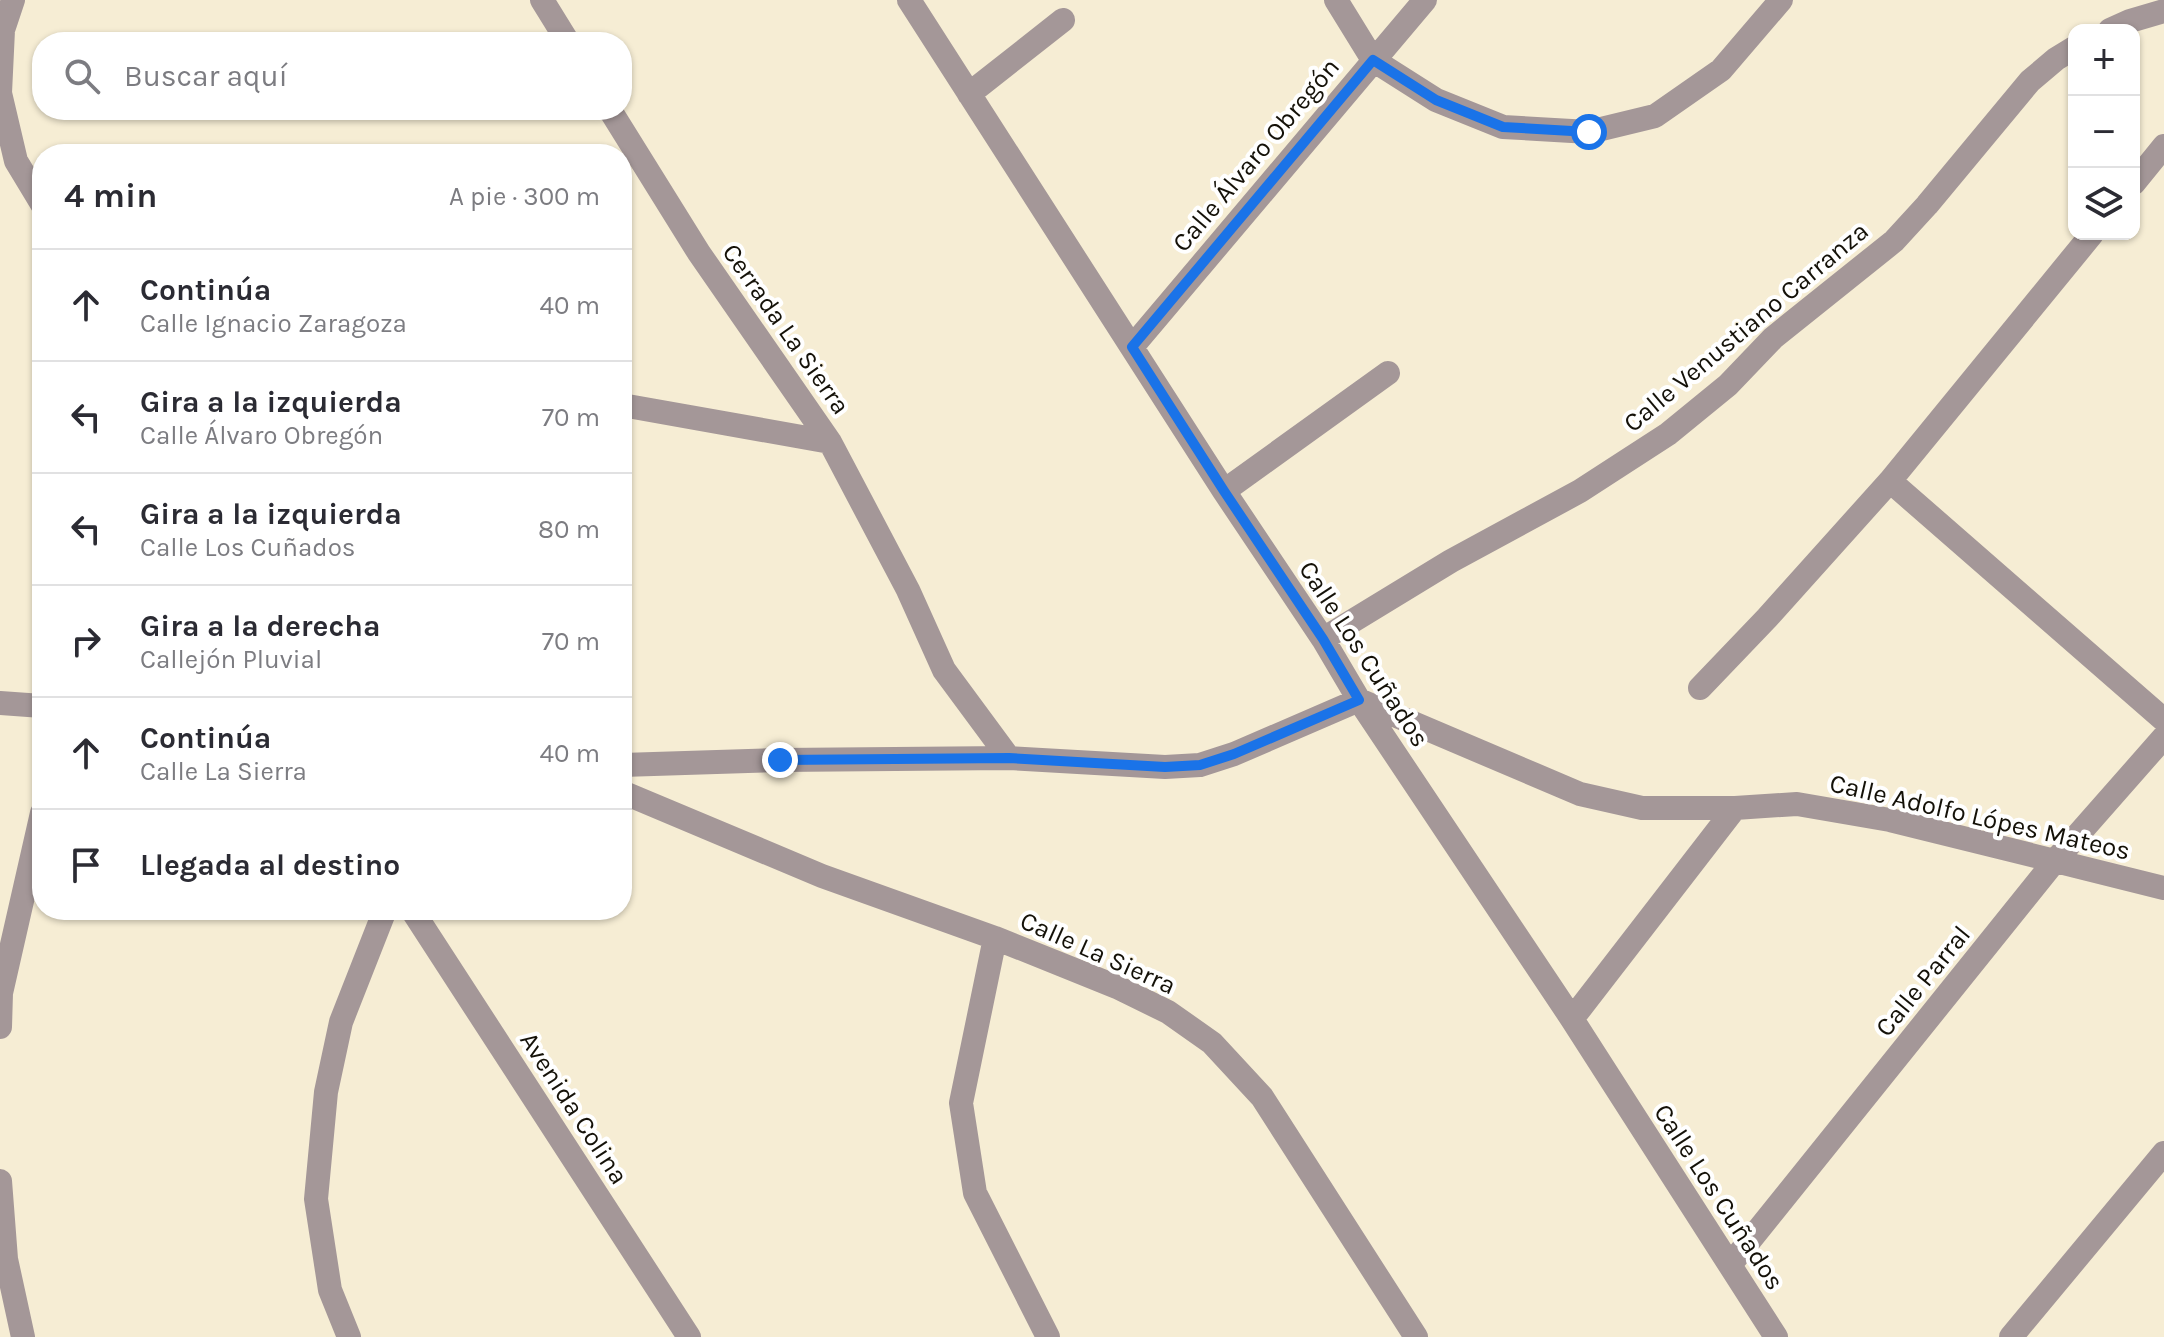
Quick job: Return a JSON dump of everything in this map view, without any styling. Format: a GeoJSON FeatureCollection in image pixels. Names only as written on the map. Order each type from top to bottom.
{"type":"FeatureCollection","features":[{"type":"Feature","properties":{"kind":"street"},"geometry":{"type":"LineString","coordinates":[[13,0],[3,30],[0,93],[16,161],[32,187]]}},
{"type":"Feature","properties":{"kind":"street"},"geometry":{"type":"LineString","coordinates":[[542,0],[562,32]]}},
{"type":"Feature","properties":{"kind":"street","name":"Calle Los Cuñados"},"geometry":{"type":"LineString","coordinates":[[909,0],[1224,491],[1323,639],[1359,700],[1572,1019],[1776,1337]]}},
{"type":"Feature","properties":{"kind":"street"},"geometry":{"type":"LineString","coordinates":[[1336,0],[1373,60],[1436,100],[1503,127],[1589,132],[1655,116],[1721,70],[1781,0]]}},
{"type":"Feature","properties":{"kind":"street","name":"Calle Álvaro Obregón"},"geometry":{"type":"LineString","coordinates":[[1132,347],[1425,0]]}},
{"type":"Feature","properties":{"kind":"street"},"geometry":{"type":"LineString","coordinates":[[2123,24],[2164,11]]}},
{"type":"Feature","properties":{"kind":"street"},"geometry":{"type":"LineString","coordinates":[[969,94],[1063,20]]}},
{"type":"Feature","properties":{"kind":"street","name":"Calle Venustiano Carranza"},"geometry":{"type":"LineString","coordinates":[[1323,639],[1451,561],[1580,491],[1668,434],[1728,385],[1773,338],[1894,241],[2030,81],[2068,52]]}},
{"type":"Feature","properties":{"kind":"street","name":"Cerrada La Sierra"},"geometry":{"type":"LineString","coordinates":[[616,120],[631,144]]}},
{"type":"Feature","properties":{"kind":"street","name":"Cerrada La Sierra"},"geometry":{"type":"LineString","coordinates":[[632,145],[699,253],[830,442]]}},
{"type":"Feature","properties":{"kind":"street"},"geometry":{"type":"LineString","coordinates":[[2140,176],[2164,146]]}},
{"type":"Feature","properties":{"kind":"street"},"geometry":{"type":"LineString","coordinates":[[1700,688],[1890,481],[2087,240]]}},
{"type":"Feature","properties":{"kind":"street"},"geometry":{"type":"LineString","coordinates":[[1224,491],[1388,373]]}},
{"type":"Feature","properties":{"kind":"street","name":"Cerrada La Sierra"},"geometry":{"type":"LineString","coordinates":[[632,407],[830,442]]}},
{"type":"Feature","properties":{"kind":"street"},"geometry":{"type":"LineString","coordinates":[[830,442],[908,590],[944,670],[1009,758]]}},
{"type":"Feature","properties":{"kind":"street"},"geometry":{"type":"LineString","coordinates":[[1890,481],[2164,720]]}},
{"type":"Feature","properties":{"kind":"street"},"geometry":{"type":"LineString","coordinates":[[632,765],[1009,758],[1165,767],[1200,765],[1234,754],[1359,700]]}},
{"type":"Feature","properties":{"kind":"street","name":"Calle Adolfo Lópes Mateos"},"geometry":{"type":"LineString","coordinates":[[1359,700],[1580,794],[1642,808],[1797,804],[1890,820],[2164,888]]}},
{"type":"Feature","properties":{"kind":"street"},"geometry":{"type":"LineString","coordinates":[[0,703],[32,705]]}},
{"type":"Feature","properties":{"kind":"street","name":"Calle Parral"},"geometry":{"type":"LineString","coordinates":[[1730,1265],[2054,862],[2164,737]]}},
{"type":"Feature","properties":{"kind":"street","name":"Calle La Sierra"},"geometry":{"type":"LineString","coordinates":[[632,796],[822,876],[995,938],[1117,987],[1168,1012],[1212,1043],[1262,1097],[1416,1337]]}},
{"type":"Feature","properties":{"kind":"street"},"geometry":{"type":"LineString","coordinates":[[1572,1019],[1735,808]]}},
{"type":"Feature","properties":{"kind":"street"},"geometry":{"type":"LineString","coordinates":[[0,1027],[1,993],[32,857]]}},
{"type":"Feature","properties":{"kind":"street"},"geometry":{"type":"LineString","coordinates":[[349,1337],[330,1290],[316,1199],[326,1092],[341,1022],[381,920]]}},
{"type":"Feature","properties":{"kind":"street","name":"Avenida Colina"},"geometry":{"type":"LineString","coordinates":[[418,920],[689,1337]]}},
{"type":"Feature","properties":{"kind":"street"},"geometry":{"type":"LineString","coordinates":[[995,938],[961,1103],[975,1193],[1048,1337]]}},
{"type":"Feature","properties":{"kind":"street"},"geometry":{"type":"LineString","coordinates":[[2011,1337],[2164,1153]]}},
{"type":"Feature","properties":{"kind":"street"},"geometry":{"type":"LineString","coordinates":[[0,1181],[6,1259],[23,1337]]}},
{"type":"Feature","properties":{"kind":"route"},"geometry":{"type":"LineString","coordinates":[[780,760],[1009,758],[1165,767],[1200,765],[1234,754],[1359,700],[1323,639],[1132,347],[1373,60],[1436,100],[1503,127],[1589,132]]}}]}
